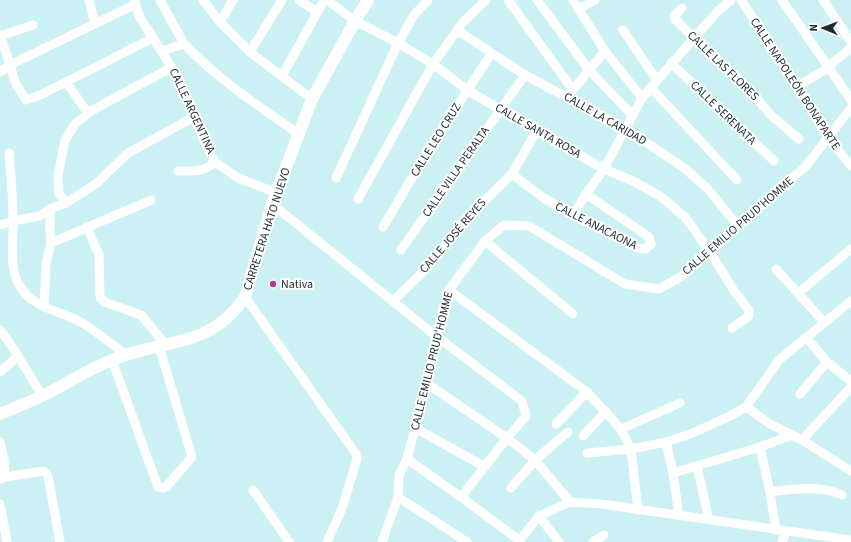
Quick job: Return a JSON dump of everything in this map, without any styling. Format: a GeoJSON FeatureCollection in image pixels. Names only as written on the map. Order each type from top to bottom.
{"type":"FeatureCollection","features":[{"type":"Feature","properties":{"kind":"main road","name":"CARRETERA HATO NUEVO"},"geometry":{"type":"LineString","coordinates":[[0,414],[42,396],[112,360],[200,336],[225,321],[238,307],[245,297],[275,199],[312,99],[368,0]]}},
{"type":"Feature","properties":{"kind":"street"},"geometry":{"type":"LineString","coordinates":[[89,0],[95,24]]}},
{"type":"Feature","properties":{"kind":"street"},"geometry":{"type":"LineString","coordinates":[[160,0],[184,44],[196,56],[235,90],[299,134]]}},
{"type":"Feature","properties":{"kind":"street"},"geometry":{"type":"LineString","coordinates":[[203,0],[220,22],[250,52],[312,99]]}},
{"type":"Feature","properties":{"kind":"street"},"geometry":{"type":"LineString","coordinates":[[220,22],[233,0]]}},
{"type":"Feature","properties":{"kind":"street"},"geometry":{"type":"LineString","coordinates":[[250,52],[282,0]]}},
{"type":"Feature","properties":{"kind":"street"},"geometry":{"type":"LineString","coordinates":[[299,0],[317,12]]}},
{"type":"Feature","properties":{"kind":"street"},"geometry":{"type":"LineString","coordinates":[[282,76],[317,12],[326,0]]}},
{"type":"Feature","properties":{"kind":"street","name":"CALLE SANTA ROSA"},"geometry":{"type":"LineString","coordinates":[[326,0],[355,21],[398,43],[433,64],[467,90],[501,110],[604,169],[633,181],[660,196],[685,217],[710,252],[734,291],[749,310],[749,316],[747,319],[732,328]]}},
{"type":"Feature","properties":{"kind":"street"},"geometry":{"type":"LineString","coordinates":[[336,178],[398,43],[414,15],[428,0]]}},
{"type":"Feature","properties":{"kind":"street"},"geometry":{"type":"LineString","coordinates":[[358,199],[433,64],[463,22],[486,0]]}},
{"type":"Feature","properties":{"kind":"street"},"geometry":{"type":"LineString","coordinates":[[508,0],[573,90]]}},
{"type":"Feature","properties":{"kind":"street"},"geometry":{"type":"LineString","coordinates":[[537,0],[588,70],[632,116]]}},
{"type":"Feature","properties":{"kind":"street"},"geometry":{"type":"LineString","coordinates":[[573,0],[605,51],[642,98]]}},
{"type":"Feature","properties":{"kind":"street"},"geometry":{"type":"LineString","coordinates":[[579,9],[595,0]]}},
{"type":"Feature","properties":{"kind":"street"},"geometry":{"type":"LineString","coordinates":[[573,216],[586,194],[604,169],[642,98],[719,10],[731,0]]}},
{"type":"Feature","properties":{"kind":"street","name":"CALLE NAPOLEÓN BONAPARTE"},"geometry":{"type":"LineString","coordinates":[[740,0],[798,86],[828,138],[851,166]]}},
{"type":"Feature","properties":{"kind":"street"},"geometry":{"type":"LineString","coordinates":[[782,0],[828,66],[851,107]]}},
{"type":"Feature","properties":{"kind":"street"},"geometry":{"type":"LineString","coordinates":[[823,0],[851,42]]}},
{"type":"Feature","properties":{"kind":"street"},"geometry":{"type":"LineString","coordinates":[[0,72],[10,65],[95,24],[135,2]]}},
{"type":"Feature","properties":{"kind":"street","name":"CALLE ARGENTINA"},"geometry":{"type":"LineString","coordinates":[[135,2],[139,16],[172,67],[205,144],[215,162],[238,178],[275,199],[393,301],[436,336],[522,401],[526,416],[507,438]]}},
{"type":"Feature","properties":{"kind":"street","name":"CALLE LAS FLORES"},"geometry":{"type":"LineString","coordinates":[[682,8],[674,16],[675,19],[742,82],[772,116],[799,139]]}},
{"type":"Feature","properties":{"kind":"street"},"geometry":{"type":"LineString","coordinates":[[33,25],[0,35],[16,84],[26,100],[40,95],[153,38]]}},
{"type":"Feature","properties":{"kind":"street","name":"CALLE LA CARIDAD"},"geometry":{"type":"LineString","coordinates":[[457,30],[491,54],[525,75],[626,129],[683,167],[708,188],[738,226]]}},
{"type":"Feature","properties":{"kind":"street"},"geometry":{"type":"LineString","coordinates":[[623,30],[657,80]]}},
{"type":"Feature","properties":{"kind":"street"},"geometry":{"type":"LineString","coordinates":[[162,51],[184,44]]}},
{"type":"Feature","properties":{"kind":"street"},"geometry":{"type":"LineString","coordinates":[[798,86],[828,66],[851,48]]}},
{"type":"Feature","properties":{"kind":"street"},"geometry":{"type":"LineString","coordinates":[[566,97],[605,51]]}},
{"type":"Feature","properties":{"kind":"street","name":"CALLE LEO CRUZ"},"geometry":{"type":"LineString","coordinates":[[383,226],[428,151],[491,54]]}},
{"type":"Feature","properties":{"kind":"street","name":"CALLE SERENATA"},"geometry":{"type":"LineString","coordinates":[[672,63],[774,161]]}},
{"type":"Feature","properties":{"kind":"street"},"geometry":{"type":"LineString","coordinates":[[66,203],[59,193],[58,176],[65,140],[76,123],[88,113],[172,67]]}},
{"type":"Feature","properties":{"kind":"street","name":"CALLE VILLA PERALTA"},"geometry":{"type":"LineString","coordinates":[[401,250],[525,75]]}},
{"type":"Feature","properties":{"kind":"street"},"geometry":{"type":"LineString","coordinates":[[66,82],[88,113]]}},
{"type":"Feature","properties":{"kind":"street"},"geometry":{"type":"LineString","coordinates":[[651,88],[737,180]]}},
{"type":"Feature","properties":{"kind":"street","name":"CALLE EMILIO PRUD'HOMME"},"geometry":{"type":"LineString","coordinates":[[385,541],[398,497],[399,475],[407,459],[436,336],[449,290],[484,241],[504,225],[529,226],[625,284],[659,289],[682,276],[806,166],[851,107]]}},
{"type":"Feature","properties":{"kind":"street"},"geometry":{"type":"LineString","coordinates":[[0,225],[39,216],[50,209],[66,203],[97,183],[128,153],[194,117]]}},
{"type":"Feature","properties":{"kind":"street","name":"CALLE JOSÉ REYES"},"geometry":{"type":"LineString","coordinates":[[393,301],[424,271],[464,221],[512,174],[537,130]]}},
{"type":"Feature","properties":{"kind":"street"},"geometry":{"type":"LineString","coordinates":[[10,153],[13,221],[12,249],[13,267],[16,278],[24,291],[44,306],[84,323],[126,355]]}},
{"type":"Feature","properties":{"kind":"street"},"geometry":{"type":"LineString","coordinates":[[178,171],[199,172],[208,168],[215,162]]}},
{"type":"Feature","properties":{"kind":"street","name":"CALLE ANACAONA"},"geometry":{"type":"LineString","coordinates":[[512,174],[542,197],[573,216],[638,248],[646,250],[651,244],[650,237],[586,194]]}},
{"type":"Feature","properties":{"kind":"street"},"geometry":{"type":"LineString","coordinates":[[51,243],[151,200]]}},
{"type":"Feature","properties":{"kind":"street"},"geometry":{"type":"LineString","coordinates":[[44,306],[46,264],[51,243],[50,209]]}},
{"type":"Feature","properties":{"kind":"street"},"geometry":{"type":"LineString","coordinates":[[87,227],[99,255],[100,297],[104,302],[141,315],[162,346],[192,457],[163,488],[158,486],[112,360]]}},
{"type":"Feature","properties":{"kind":"street"},"geometry":{"type":"LineString","coordinates":[[484,241],[573,314]]}},
{"type":"Feature","properties":{"kind":"street"},"geometry":{"type":"LineString","coordinates":[[798,293],[851,249]]}},
{"type":"Feature","properties":{"kind":"street"},"geometry":{"type":"LineString","coordinates":[[776,269],[824,322]]}},
{"type":"Feature","properties":{"kind":"street"},"geometry":{"type":"LineString","coordinates":[[449,290],[587,392],[606,411],[621,429],[631,449],[638,510]]}},
{"type":"Feature","properties":{"kind":"street"},"geometry":{"type":"LineString","coordinates":[[245,297],[356,454],[357,459],[342,509],[326,542]]}},
{"type":"Feature","properties":{"kind":"street"},"geometry":{"type":"LineString","coordinates":[[587,453],[631,449],[666,442],[688,435],[728,418],[746,407],[779,360],[851,301]]}},
{"type":"Feature","properties":{"kind":"street"},"geometry":{"type":"LineString","coordinates":[[0,330],[18,356],[42,396]]}},
{"type":"Feature","properties":{"kind":"street"},"geometry":{"type":"LineString","coordinates":[[806,337],[827,362],[851,381]]}},
{"type":"Feature","properties":{"kind":"street"},"geometry":{"type":"LineString","coordinates":[[0,372],[18,356]]}},
{"type":"Feature","properties":{"kind":"street"},"geometry":{"type":"LineString","coordinates":[[800,394],[827,362]]}},
{"type":"Feature","properties":{"kind":"street"},"geometry":{"type":"LineString","coordinates":[[426,383],[507,438],[535,460],[570,502]]}},
{"type":"Feature","properties":{"kind":"street"},"geometry":{"type":"LineString","coordinates":[[802,440],[851,387]]}},
{"type":"Feature","properties":{"kind":"street"},"geometry":{"type":"LineString","coordinates":[[556,424],[587,392]]}},
{"type":"Feature","properties":{"kind":"street"},"geometry":{"type":"LineString","coordinates":[[621,429],[680,403]]}},
{"type":"Feature","properties":{"kind":"street"},"geometry":{"type":"LineString","coordinates":[[746,407],[770,424],[802,440],[851,471]]}},
{"type":"Feature","properties":{"kind":"street"},"geometry":{"type":"LineString","coordinates":[[583,436],[606,411]]}},
{"type":"Feature","properties":{"kind":"street"},"geometry":{"type":"LineString","coordinates":[[415,428],[485,467]]}},
{"type":"Feature","properties":{"kind":"street"},"geometry":{"type":"LineString","coordinates":[[511,488],[535,460],[568,432]]}},
{"type":"Feature","properties":{"kind":"street"},"geometry":{"type":"LineString","coordinates":[[673,473],[792,436]]}},
{"type":"Feature","properties":{"kind":"street"},"geometry":{"type":"LineString","coordinates":[[462,497],[507,438]]}},
{"type":"Feature","properties":{"kind":"street"},"geometry":{"type":"LineString","coordinates":[[0,442],[4,459],[3,478],[44,471],[48,476],[60,542]]}},
{"type":"Feature","properties":{"kind":"street"},"geometry":{"type":"LineString","coordinates":[[666,442],[673,473],[679,516]]}},
{"type":"Feature","properties":{"kind":"street"},"geometry":{"type":"LineString","coordinates":[[760,447],[770,492],[776,530]]}},
{"type":"Feature","properties":{"kind":"street"},"geometry":{"type":"LineString","coordinates":[[407,459],[462,497],[518,541],[539,516],[570,502],[600,504],[786,531],[821,539],[851,541]]}},
{"type":"Feature","properties":{"kind":"street"},"geometry":{"type":"LineString","coordinates":[[697,466],[709,520]]}},
{"type":"Feature","properties":{"kind":"street"},"geometry":{"type":"LineString","coordinates":[[770,492],[796,488],[833,490],[842,495]]}},
{"type":"Feature","properties":{"kind":"street"},"geometry":{"type":"LineString","coordinates":[[253,490],[288,542]]}},
{"type":"Feature","properties":{"kind":"street"},"geometry":{"type":"LineString","coordinates":[[398,497],[467,542]]}},
{"type":"Feature","properties":{"kind":"street"},"geometry":{"type":"LineString","coordinates":[[0,504],[7,542]]}},
{"type":"Feature","properties":{"kind":"street"},"geometry":{"type":"LineString","coordinates":[[539,516],[558,542]]}},
{"type":"Feature","properties":{"kind":"street"},"geometry":{"type":"LineString","coordinates":[[782,542],[786,531]]}},
{"type":"Feature","properties":{"kind":"street"},"geometry":{"type":"LineString","coordinates":[[593,542],[604,535]]}},
{"type":"Feature","properties":{"kind":"place","name":"Nativa"},"geometry":{"type":"Point","coordinates":[273,284]}}]}
